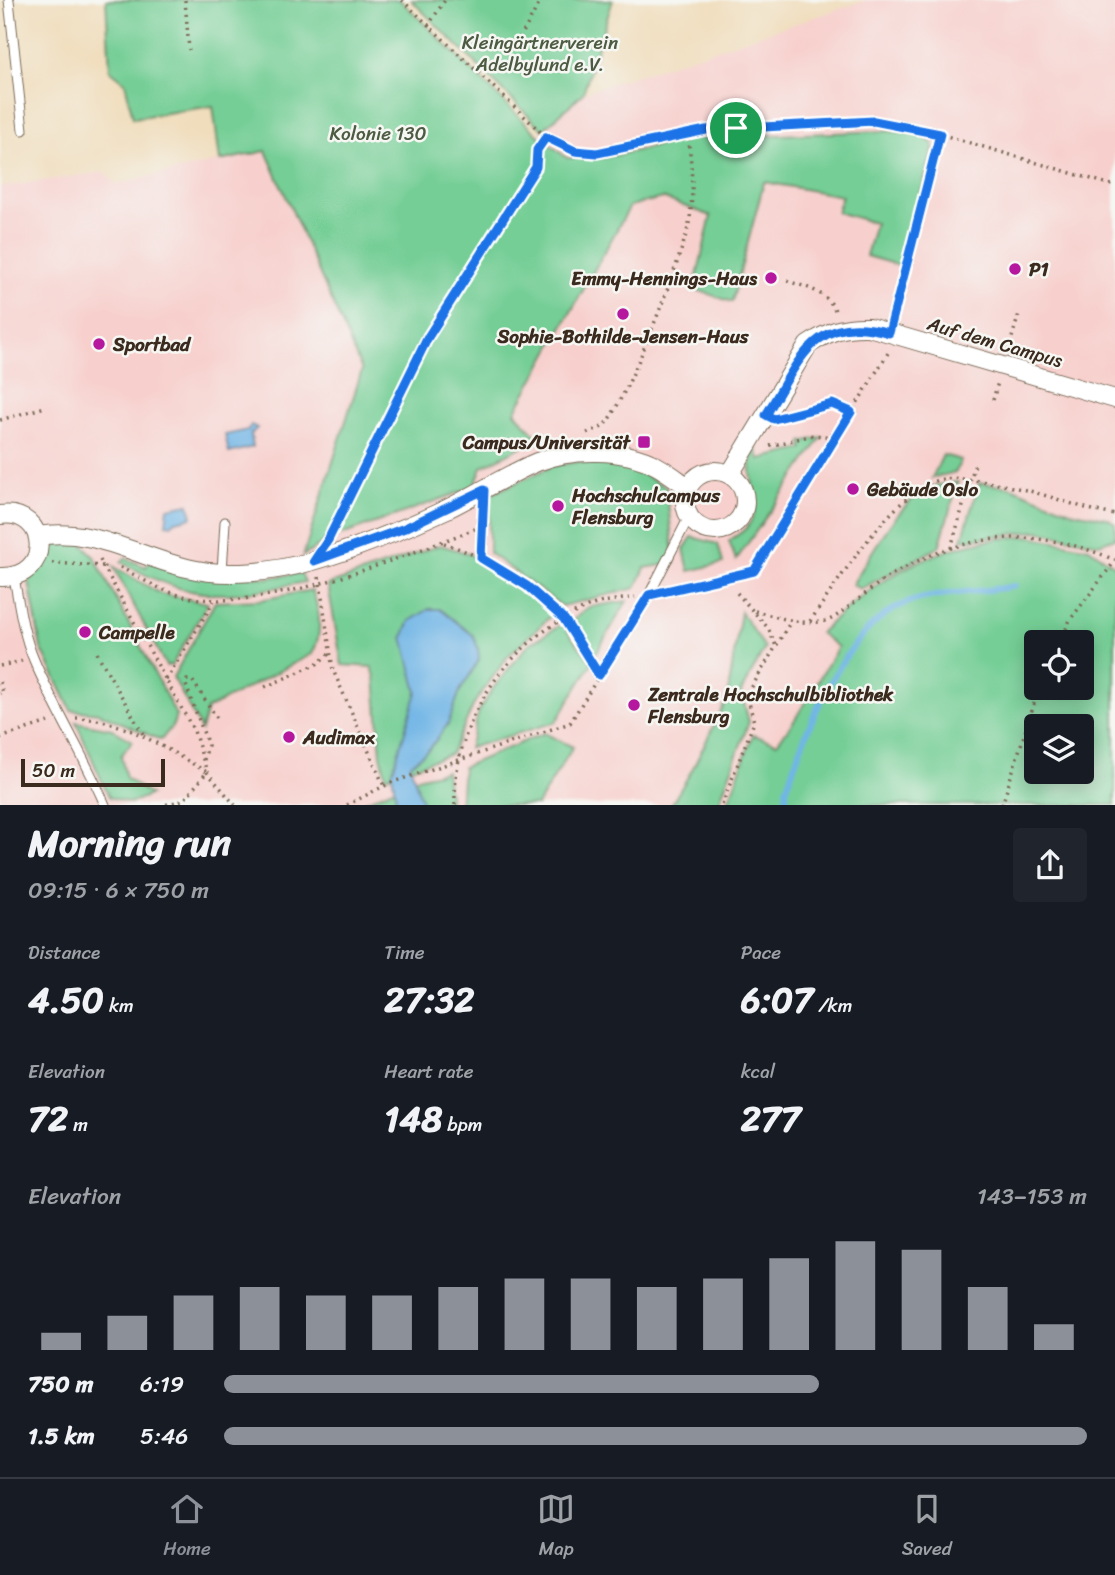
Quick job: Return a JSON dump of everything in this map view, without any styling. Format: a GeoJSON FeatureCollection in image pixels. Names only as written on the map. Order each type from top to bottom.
{"type":"FeatureCollection","features":[{"type":"Feature","properties":{"kind":"street","name":"Auf dem Campus"},"geometry":{"type":"LineString","coordinates":[[730,474],[808,345],[827,332],[840,328],[869,327],[1115,399]]}},
{"type":"Feature","properties":{"kind":"street"},"geometry":{"type":"LineString","coordinates":[[38,536],[55,533],[97,537],[189,569],[222,572],[266,571],[314,561],[405,528],[538,462],[575,453],[618,454],[656,465],[688,487]]}},
{"type":"Feature","properties":{"kind":"street"},"geometry":{"type":"LineString","coordinates":[[710,471],[730,474],[740,484],[746,504],[743,514],[733,526],[713,531],[702,529],[689,517],[685,508],[688,487],[700,474],[710,471]]}},
{"type":"Feature","properties":{"kind":"street"},"geometry":{"type":"LineString","coordinates":[[0,515],[18,516],[32,526],[38,536],[39,550],[36,561],[26,572],[7,577]]}},
{"type":"Feature","properties":{"kind":"lane"},"geometry":{"type":"LineString","coordinates":[[9,0],[23,130]]}},
{"type":"Feature","properties":{"kind":"lane"},"geometry":{"type":"LineString","coordinates":[[649,595],[689,517]]}},
{"type":"Feature","properties":{"kind":"lane"},"geometry":{"type":"LineString","coordinates":[[222,572],[225,522]]}},
{"type":"Feature","properties":{"kind":"lane"},"geometry":{"type":"LineString","coordinates":[[7,577],[33,658],[60,718],[88,765],[105,805]]}},
{"type":"Feature","properties":{"kind":"path"},"geometry":{"type":"LineString","coordinates":[[185,0],[189,50]]}},
{"type":"Feature","properties":{"kind":"path"},"geometry":{"type":"LineString","coordinates":[[402,0],[546,137],[575,151],[597,153],[621,150],[688,132],[874,121],[940,134],[1115,186]]}},
{"type":"Feature","properties":{"kind":"path"},"geometry":{"type":"LineString","coordinates":[[428,26],[445,0]]}},
{"type":"Feature","properties":{"kind":"path"},"geometry":{"type":"LineString","coordinates":[[520,38],[541,0]]}},
{"type":"Feature","properties":{"kind":"path"},"geometry":{"type":"LineString","coordinates":[[585,433],[604,426],[641,354],[669,288],[690,223],[692,201],[688,132]]}},
{"type":"Feature","properties":{"kind":"path"},"geometry":{"type":"LineString","coordinates":[[889,333],[940,134]]}},
{"type":"Feature","properties":{"kind":"path"},"geometry":{"type":"LineString","coordinates":[[384,786],[333,670],[322,593],[314,561],[328,540],[428,337],[536,167],[537,150],[546,137]]}},
{"type":"Feature","properties":{"kind":"path"},"geometry":{"type":"LineString","coordinates":[[787,281],[828,299],[833,305],[840,328]]}},
{"type":"Feature","properties":{"kind":"path"},"geometry":{"type":"LineString","coordinates":[[455,805],[458,761],[467,732],[482,698],[511,661],[535,638],[564,619],[595,604],[649,595],[754,571],[887,352],[899,356]]}},
{"type":"Feature","properties":{"kind":"path"},"geometry":{"type":"LineString","coordinates":[[985,381],[998,384]]}},
{"type":"Feature","properties":{"kind":"path"},"geometry":{"type":"LineString","coordinates":[[766,415],[774,419],[832,404],[851,412]]}},
{"type":"Feature","properties":{"kind":"path"},"geometry":{"type":"LineString","coordinates":[[0,420],[45,407]]}},
{"type":"Feature","properties":{"kind":"path"},"geometry":{"type":"LineString","coordinates":[[748,445],[755,449],[813,435],[834,437]]}},
{"type":"Feature","properties":{"kind":"path"},"geometry":{"type":"LineString","coordinates":[[951,548],[975,464]]}},
{"type":"Feature","properties":{"kind":"path"},"geometry":{"type":"LineString","coordinates":[[810,621],[892,511],[906,498],[935,481],[945,478],[1017,488],[1082,509],[1115,515]]}},
{"type":"Feature","properties":{"kind":"path"},"geometry":{"type":"LineString","coordinates":[[481,558],[484,490]]}},
{"type":"Feature","properties":{"kind":"path"},"geometry":{"type":"LineString","coordinates":[[755,611],[791,621],[831,619],[862,593],[898,571],[951,548],[991,538],[1029,536],[1058,540],[1115,561],[1070,620],[1065,630]]}},
{"type":"Feature","properties":{"kind":"path"},"geometry":{"type":"LineString","coordinates":[[97,537],[97,554],[194,731],[207,772]]}},
{"type":"Feature","properties":{"kind":"path"},"geometry":{"type":"LineString","coordinates":[[442,542],[481,558],[527,586],[564,619],[599,675]]}},
{"type":"Feature","properties":{"kind":"path"},"geometry":{"type":"LineString","coordinates":[[36,561],[103,566]]}},
{"type":"Feature","properties":{"kind":"path"},"geometry":{"type":"LineString","coordinates":[[737,593],[755,611],[776,646]]}},
{"type":"Feature","properties":{"kind":"path"},"geometry":{"type":"LineString","coordinates":[[347,805],[390,783],[570,723],[649,595]]}},
{"type":"Feature","properties":{"kind":"path"},"geometry":{"type":"LineString","coordinates":[[166,680],[215,600]]}},
{"type":"Feature","properties":{"kind":"path"},"geometry":{"type":"LineString","coordinates":[[722,805],[754,722],[747,695],[791,621]]}},
{"type":"Feature","properties":{"kind":"path"},"geometry":{"type":"LineString","coordinates":[[97,653],[145,738]]}},
{"type":"Feature","properties":{"kind":"path"},"geometry":{"type":"LineString","coordinates":[[265,687],[317,664],[330,653]]}},
{"type":"Feature","properties":{"kind":"path"},"geometry":{"type":"LineString","coordinates":[[0,666],[33,658]]}},
{"type":"Feature","properties":{"kind":"path"},"geometry":{"type":"LineString","coordinates":[[204,762],[208,744],[187,680],[192,680],[219,721]]}},
{"type":"Feature","properties":{"kind":"path"},"geometry":{"type":"LineString","coordinates":[[0,682],[3,693],[0,694]]}},
{"type":"Feature","properties":{"kind":"path"},"geometry":{"type":"LineString","coordinates":[[1002,805],[1035,700]]}},
{"type":"Feature","properties":{"kind":"path"},"geometry":{"type":"LineString","coordinates":[[0,738],[60,718],[94,718],[145,738],[207,772],[235,805]]}},
{"type":"Feature","properties":{"kind":"path"},"geometry":{"type":"LineString","coordinates":[[164,805],[184,800],[207,772]]}},
{"type":"Feature","properties":{"kind":"shaded area","name":"Hochschulcampus Flensburg"},"geometry":{"type":"Polygon","coordinates":[[[867,0],[1115,0],[1115,805],[0,805],[0,187],[104,172],[116,184],[266,151],[362,369],[427,238],[583,93],[867,0]]]}},
{"type":"Feature","properties":{"kind":"green space","name":"Kolonie 130"},"geometry":{"type":"Polygon","coordinates":[[[106,0],[400,0],[538,135],[567,158],[603,158],[694,138],[886,131],[920,134],[934,145],[901,266],[866,256],[875,223],[837,212],[842,196],[764,182],[732,302],[694,289],[711,216],[663,198],[630,206],[515,412],[538,438],[482,467],[474,487],[328,540],[303,556],[362,370],[266,151],[220,161],[213,106],[133,118],[125,82],[110,70],[106,0]]]}},
{"type":"Feature","properties":{"kind":"green space","name":"Kleingärtnerverein Adelbylund e.V."},"geometry":{"type":"Polygon","coordinates":[[[411,0],[613,0],[583,93],[543,130],[411,0]]]}},
{"type":"Feature","properties":{"kind":"green space"},"geometry":{"type":"Polygon","coordinates":[[[822,437],[736,560],[729,541],[745,529],[753,517],[755,498],[751,468],[756,447],[759,459],[803,449],[802,442],[822,437]]]}},
{"type":"Feature","properties":{"kind":"green space"},"geometry":{"type":"Polygon","coordinates":[[[943,455],[961,460],[956,472],[932,478],[943,455]]]}},
{"type":"Feature","properties":{"kind":"green space"},"geometry":{"type":"Polygon","coordinates":[[[583,461],[622,463],[666,487],[675,563],[645,568],[636,588],[562,606],[489,553],[489,495],[553,466],[583,461]]]}},
{"type":"Feature","properties":{"kind":"green space"},"geometry":{"type":"Polygon","coordinates":[[[958,482],[939,547],[861,589],[852,585],[886,530],[908,504],[931,487],[958,482]]]}},
{"type":"Feature","properties":{"kind":"green space"},"geometry":{"type":"Polygon","coordinates":[[[979,483],[1011,487],[1073,512],[1107,518],[1115,523],[1115,538],[1099,544],[1037,531],[962,540],[979,483]]]}},
{"type":"Feature","properties":{"kind":"green space"},"geometry":{"type":"Polygon","coordinates":[[[1029,536],[1089,548],[1115,566],[1115,805],[727,805],[753,735],[777,743],[794,721],[838,647],[820,633],[890,577],[940,553],[968,545],[1029,536]]]}},
{"type":"Feature","properties":{"kind":"green space"},"geometry":{"type":"Polygon","coordinates":[[[692,537],[718,544],[723,563],[689,571],[684,549],[692,537]]]}},
{"type":"Feature","properties":{"kind":"green space"},"geometry":{"type":"Polygon","coordinates":[[[67,540],[82,543],[95,558],[176,715],[173,725],[161,740],[99,713],[71,710],[41,648],[29,581],[52,547],[67,540]]]}},
{"type":"Feature","properties":{"kind":"green space"},"geometry":{"type":"Polygon","coordinates":[[[440,545],[467,553],[515,578],[552,615],[508,656],[475,702],[451,754],[386,777],[381,755],[372,667],[342,665],[328,585],[440,545]]]}},
{"type":"Feature","properties":{"kind":"green space"},"geometry":{"type":"Polygon","coordinates":[[[125,558],[146,567],[149,562],[267,578],[301,573],[305,582],[253,592],[211,594],[191,591],[147,576],[121,562],[125,558]]]}},
{"type":"Feature","properties":{"kind":"green space"},"geometry":{"type":"Polygon","coordinates":[[[113,566],[161,594],[208,603],[172,665],[166,666],[113,566]]]}},
{"type":"Feature","properties":{"kind":"green space"},"geometry":{"type":"Polygon","coordinates":[[[312,590],[319,622],[318,639],[312,654],[207,709],[201,730],[173,677],[215,602],[260,600],[312,590]]]}},
{"type":"Feature","properties":{"kind":"green space"},"geometry":{"type":"Polygon","coordinates":[[[627,601],[595,655],[574,619],[589,607],[627,601]]]}},
{"type":"Feature","properties":{"kind":"green space"},"geometry":{"type":"Polygon","coordinates":[[[741,612],[765,648],[741,692],[749,722],[718,805],[671,805],[692,770],[727,699],[741,612]]]}},
{"type":"Feature","properties":{"kind":"green space"},"geometry":{"type":"Polygon","coordinates":[[[562,624],[592,663],[556,722],[469,748],[479,711],[494,687],[528,645],[562,624]]]}},
{"type":"Feature","properties":{"kind":"green space"},"geometry":{"type":"Polygon","coordinates":[[[76,722],[112,729],[132,741],[121,756],[126,778],[150,795],[130,803],[109,797],[76,722]]]}},
{"type":"Feature","properties":{"kind":"green space"},"geometry":{"type":"Polygon","coordinates":[[[544,733],[573,747],[537,805],[460,805],[463,767],[544,733]]]}},
{"type":"Feature","properties":{"kind":"green space"},"geometry":{"type":"Polygon","coordinates":[[[446,771],[450,805],[357,805],[417,778],[446,771]]]}},
{"type":"Feature","properties":{"kind":"water"},"geometry":{"type":"Polygon","coordinates":[[[251,425],[257,428],[251,434],[253,447],[229,453],[225,435],[248,430],[251,425]]]}},
{"type":"Feature","properties":{"kind":"water"},"geometry":{"type":"Polygon","coordinates":[[[189,504],[192,517],[171,525],[166,524],[168,508],[189,504]]]}},
{"type":"Feature","properties":{"kind":"water"},"geometry":{"type":"Polygon","coordinates":[[[429,609],[440,609],[473,635],[479,660],[460,691],[448,724],[430,748],[410,765],[423,805],[397,805],[392,773],[417,692],[403,637],[410,621],[429,609]]]}},
{"type":"Feature","properties":{"kind":"waterway"},"geometry":{"type":"LineString","coordinates":[[786,805],[786,790],[816,710],[830,682],[865,632],[886,614],[909,602],[1015,586]]}},
{"type":"Feature","properties":{"kind":"place","name":"P1"},"geometry":{"type":"Point","coordinates":[1015,269]}},
{"type":"Feature","properties":{"kind":"place","name":"Emmy-Hennings-Haus"},"geometry":{"type":"Point","coordinates":[771,278]}},
{"type":"Feature","properties":{"kind":"place","name":"Sophie-Bothilde-Jensen-Haus"},"geometry":{"type":"Point","coordinates":[623,314]}},
{"type":"Feature","properties":{"kind":"place","name":"Sportbad"},"geometry":{"type":"Point","coordinates":[99,344]}},
{"type":"Feature","properties":{"kind":"place","name":"Campus/Universität"},"geometry":{"type":"Point","coordinates":[644,442]}},
{"type":"Feature","properties":{"kind":"place","name":"Gebäude Oslo"},"geometry":{"type":"Point","coordinates":[853,489]}},
{"type":"Feature","properties":{"kind":"place","name":"Hochschulcampus Flensburg"},"geometry":{"type":"Point","coordinates":[558,506]}},
{"type":"Feature","properties":{"kind":"place","name":"Campelle"},"geometry":{"type":"Point","coordinates":[85,632]}},
{"type":"Feature","properties":{"kind":"place","name":"Zentrale Hochschulbibliothek Flensburg"},"geometry":{"type":"Point","coordinates":[634,705]}},
{"type":"Feature","properties":{"kind":"place","name":"Audimax"},"geometry":{"type":"Point","coordinates":[289,737]}},
{"type":"Feature","properties":{"kind":"route"},"geometry":{"type":"LineString","coordinates":[[874,121],[940,134],[889,333],[869,327],[847,326],[827,332],[808,345],[766,415],[774,419],[832,404],[838,404],[851,412],[754,571],[649,595],[599,675],[564,619],[527,586],[481,558],[484,490],[405,528],[314,561],[328,540],[428,337],[536,167],[537,150],[546,137],[575,151],[597,153],[621,150],[677,134],[736,128],[874,121]]}}]}
